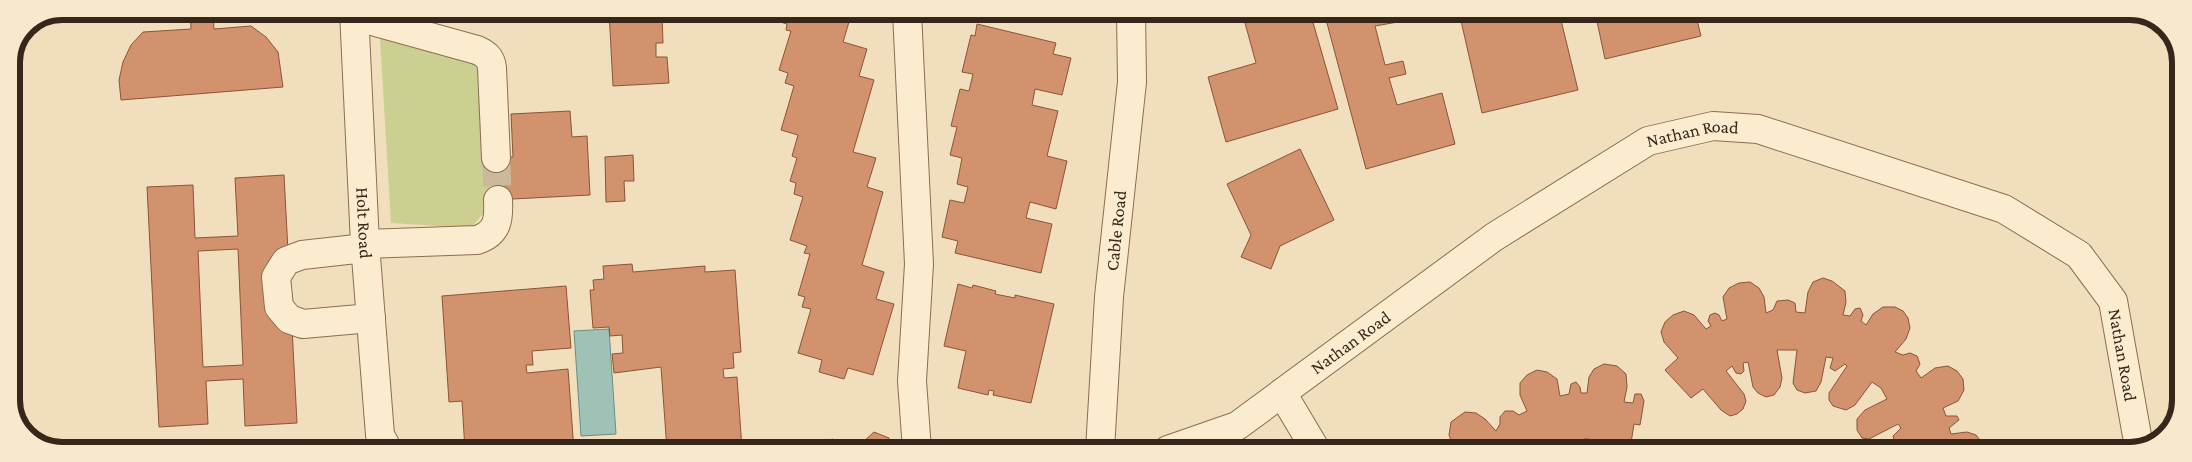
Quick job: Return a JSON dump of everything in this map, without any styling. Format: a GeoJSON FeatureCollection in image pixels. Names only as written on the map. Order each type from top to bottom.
{"type":"FeatureCollection","features":[{"type":"Feature","properties":{"kind":"street","name":"Holt Road"},"geometry":{"type":"LineString","coordinates":[[354,20],[365,246],[381,442]]}},
{"type":"Feature","properties":{"kind":"street"},"geometry":{"type":"LineString","coordinates":[[374,20],[477,50],[488,57],[492,68],[496,158]]}},
{"type":"Feature","properties":{"kind":"street"},"geometry":{"type":"LineString","coordinates":[[907,20],[919,264],[912,381],[916,442]]}},
{"type":"Feature","properties":{"kind":"street","name":"Cable Road"},"geometry":{"type":"LineString","coordinates":[[1100,442],[1109,297],[1132,82],[1131,20]]}},
{"type":"Feature","properties":{"kind":"street","name":"Nathan Road"},"geometry":{"type":"LineString","coordinates":[[1191,442],[1237,426],[1494,237],[1648,142],[1713,126],[1758,129],[2004,208],[2079,254],[2113,302],[2138,441]]}},
{"type":"Feature","properties":{"kind":"street"},"geometry":{"type":"LineString","coordinates":[[371,318],[303,324],[289,318],[279,307],[276,277],[286,261],[302,255],[365,246],[477,240],[485,237],[496,226],[499,219],[498,200]]}},
{"type":"Feature","properties":{"kind":"street"},"geometry":{"type":"LineString","coordinates":[[1282,393],[1311,442]]}},
{"type":"Feature","properties":{"kind":"green space"},"geometry":{"type":"Polygon","coordinates":[[[380,38],[403,38],[477,63],[489,134],[491,204],[471,228],[391,223],[380,38]]]}},
{"type":"Feature","properties":{"kind":"water"},"geometry":{"type":"Polygon","coordinates":[[[609,329],[616,434],[581,436],[574,331],[609,329]]]}},
{"type":"Feature","properties":{"kind":"building"},"geometry":{"type":"Polygon","coordinates":[[[190,20],[214,20],[214,29],[251,26],[266,37],[278,52],[283,87],[121,100],[119,80],[123,62],[131,45],[143,32],[191,29],[190,20]]]}},
{"type":"Feature","properties":{"kind":"building"},"geometry":{"type":"Polygon","coordinates":[[[609,20],[662,20],[663,43],[656,43],[656,57],[667,57],[669,83],[613,86],[609,20]]]}},
{"type":"Feature","properties":{"kind":"building"},"geometry":{"type":"Polygon","coordinates":[[[773,20],[850,20],[843,42],[867,49],[859,76],[874,80],[853,152],[876,158],[867,187],[883,192],[862,265],[884,272],[876,299],[894,304],[873,375],[848,368],[844,379],[819,372],[822,360],[798,353],[811,309],[802,307],[805,297],[798,295],[810,254],[804,253],[807,246],[790,240],[803,197],[794,194],[796,183],[790,181],[797,158],[792,156],[798,135],[781,130],[794,86],[785,83],[788,73],[779,70],[791,31],[786,30],[787,24],[773,20]]]}},
{"type":"Feature","properties":{"kind":"building"},"geometry":{"type":"Polygon","coordinates":[[[1244,20],[1312,20],[1338,109],[1226,142],[1208,77],[1256,63],[1244,20]]]}},
{"type":"Feature","properties":{"kind":"building"},"geometry":{"type":"Polygon","coordinates":[[[1326,20],[1410,20],[1375,26],[1385,65],[1403,61],[1406,74],[1389,78],[1397,105],[1442,93],[1455,144],[1366,169],[1326,20]]]}},
{"type":"Feature","properties":{"kind":"building"},"geometry":{"type":"Polygon","coordinates":[[[1461,20],[1561,20],[1578,90],[1482,113],[1461,20]]]}},
{"type":"Feature","properties":{"kind":"building"},"geometry":{"type":"Polygon","coordinates":[[[1597,20],[1697,20],[1701,36],[1605,59],[1597,20]]]}},
{"type":"Feature","properties":{"kind":"building"},"geometry":{"type":"Polygon","coordinates":[[[977,24],[1056,43],[1053,54],[1071,58],[1062,95],[1035,89],[1032,105],[1058,111],[1047,156],[1067,161],[1056,209],[1030,202],[1026,218],[1052,224],[1041,273],[955,253],[958,241],[942,237],[950,200],[964,203],[968,187],[957,184],[962,158],[950,155],[957,127],[951,126],[960,89],[969,91],[973,74],[962,72],[971,35],[975,36],[977,24]]]}},
{"type":"Feature","properties":{"kind":"building"},"geometry":{"type":"Polygon","coordinates":[[[570,111],[572,137],[587,136],[590,195],[493,200],[492,158],[513,157],[511,114],[570,111]]]}},
{"type":"Feature","properties":{"kind":"building"},"geometry":{"type":"Polygon","coordinates":[[[1300,149],[1334,220],[1280,246],[1271,269],[1241,257],[1251,235],[1227,184],[1300,149]]]}},
{"type":"Feature","properties":{"kind":"building"},"geometry":{"type":"Polygon","coordinates":[[[633,155],[634,181],[624,181],[625,201],[606,202],[605,157],[633,155]]]}},
{"type":"Feature","properties":{"kind":"building"},"geometry":{"type":"Polygon","coordinates":[[[284,175],[297,423],[245,426],[243,379],[206,381],[208,424],[159,427],[147,187],[193,185],[195,238],[238,236],[235,178],[284,175]],[[238,249],[198,251],[203,367],[243,365],[238,249]]]}},
{"type":"Feature","properties":{"kind":"building"},"geometry":{"type":"Polygon","coordinates":[[[632,264],[633,272],[705,266],[705,272],[735,270],[741,352],[733,353],[734,368],[723,369],[724,378],[737,377],[742,442],[666,442],[661,367],[614,373],[612,354],[623,353],[622,335],[610,336],[609,327],[593,328],[590,290],[594,290],[593,280],[604,279],[603,266],[632,264]]]}},
{"type":"Feature","properties":{"kind":"building"},"geometry":{"type":"Polygon","coordinates":[[[1823,278],[1832,281],[1845,291],[1846,302],[1843,315],[1850,316],[1855,309],[1860,308],[1863,315],[1861,321],[1866,325],[1873,314],[1883,307],[1895,307],[1903,311],[1908,318],[1910,328],[1906,339],[1895,352],[1903,355],[1910,353],[1917,356],[1920,364],[1916,371],[1921,378],[1935,368],[1948,366],[1957,371],[1963,379],[1964,390],[1958,401],[1943,408],[1946,416],[1957,416],[1959,420],[1949,428],[1951,434],[1967,432],[1976,435],[1981,442],[1898,442],[1894,440],[1893,436],[1901,428],[1898,424],[1869,439],[1862,438],[1857,430],[1857,419],[1865,410],[1887,399],[1881,388],[1872,382],[1855,405],[1846,410],[1833,406],[1829,400],[1829,393],[1847,366],[1845,364],[1835,371],[1830,368],[1833,358],[1826,357],[1821,382],[1816,391],[1805,393],[1797,390],[1793,383],[1797,350],[1777,350],[1782,378],[1780,387],[1774,395],[1766,397],[1758,393],[1753,387],[1748,362],[1743,363],[1744,371],[1741,374],[1736,373],[1732,366],[1726,371],[1744,394],[1746,401],[1743,409],[1737,414],[1730,416],[1721,410],[1703,389],[1691,398],[1665,370],[1678,358],[1664,342],[1661,332],[1665,322],[1673,315],[1684,311],[1694,315],[1706,329],[1711,326],[1708,321],[1710,315],[1715,313],[1719,315],[1722,321],[1727,319],[1723,297],[1729,288],[1739,283],[1750,282],[1759,288],[1764,297],[1766,313],[1773,310],[1777,301],[1788,300],[1795,303],[1796,312],[1805,313],[1808,292],[1813,282],[1823,278]]]}},
{"type":"Feature","properties":{"kind":"building"},"geometry":{"type":"Polygon","coordinates":[[[958,284],[972,288],[973,285],[996,291],[995,294],[1015,298],[1015,295],[1054,304],[1031,403],[993,395],[994,391],[989,390],[988,395],[958,388],[966,351],[944,346],[958,284]]]}},
{"type":"Feature","properties":{"kind":"building"},"geometry":{"type":"Polygon","coordinates":[[[566,286],[571,348],[532,351],[533,365],[526,365],[527,373],[568,369],[573,442],[465,442],[462,401],[449,402],[442,296],[566,286]]]}},
{"type":"Feature","properties":{"kind":"building"},"geometry":{"type":"Polygon","coordinates":[[[1604,364],[1617,366],[1626,374],[1627,387],[1624,402],[1633,403],[1635,394],[1641,394],[1644,401],[1640,425],[1634,424],[1631,442],[1589,442],[1589,439],[1584,439],[1584,442],[1452,442],[1449,435],[1451,422],[1465,412],[1476,413],[1485,419],[1496,431],[1500,424],[1500,417],[1505,411],[1513,411],[1519,415],[1527,411],[1520,395],[1520,383],[1527,375],[1537,370],[1547,372],[1557,379],[1560,396],[1569,394],[1571,384],[1576,382],[1580,387],[1581,393],[1587,393],[1589,377],[1594,369],[1604,364]]]}},
{"type":"Feature","properties":{"kind":"building"},"geometry":{"type":"Polygon","coordinates":[[[874,432],[889,438],[889,442],[864,442],[874,432]]]}},
{"type":"Feature","properties":{"kind":"building"},"geometry":{"type":"Polygon","coordinates":[[[833,439],[834,442],[821,442],[833,439]]]}},
{"type":"Feature","properties":{"kind":"tunnel"},"geometry":{"type":"LineString","coordinates":[[496,158],[498,200]]}}]}
